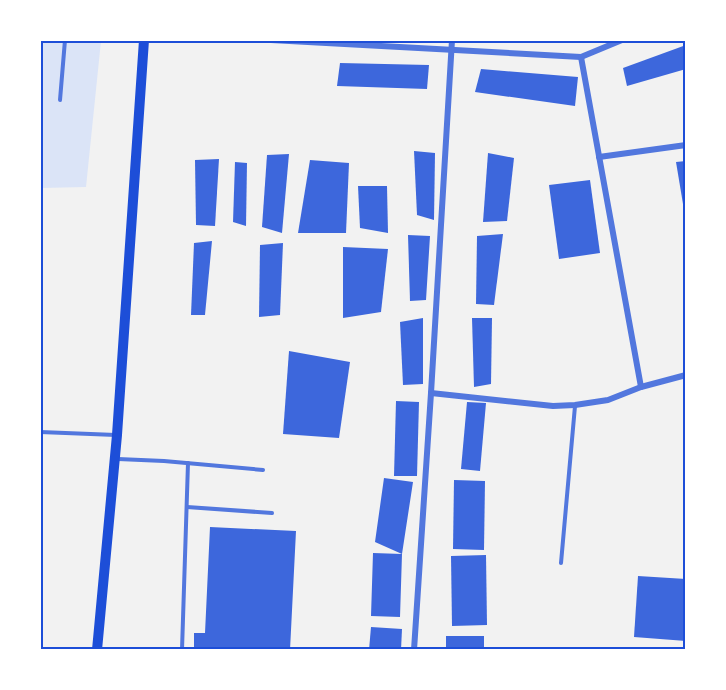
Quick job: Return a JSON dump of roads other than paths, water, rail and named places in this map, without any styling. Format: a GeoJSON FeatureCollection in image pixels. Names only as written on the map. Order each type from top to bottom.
{"type":"FeatureCollection","features":[{"type":"Feature","properties":{"kind":"main road"},"geometry":{"type":"LineString","coordinates":[[97,650],[117,435],[144,40]]}},
{"type":"Feature","properties":{"kind":"street"},"geometry":{"type":"LineString","coordinates":[[271,40],[581,57],[622,40]]}},
{"type":"Feature","properties":{"kind":"street"},"geometry":{"type":"LineString","coordinates":[[414,650],[432,393],[452,40]]}},
{"type":"Feature","properties":{"kind":"street"},"geometry":{"type":"LineString","coordinates":[[581,57],[641,387]]}},
{"type":"Feature","properties":{"kind":"street"},"geometry":{"type":"LineString","coordinates":[[599,157],[686,145]]}},
{"type":"Feature","properties":{"kind":"street"},"geometry":{"type":"LineString","coordinates":[[432,393],[553,406],[575,405],[608,400],[641,387],[686,375]]}},
{"type":"Feature","properties":{"kind":"lane"},"geometry":{"type":"LineString","coordinates":[[60,100],[65,40]]}},
{"type":"Feature","properties":{"kind":"lane"},"geometry":{"type":"LineString","coordinates":[[561,563],[575,405]]}},
{"type":"Feature","properties":{"kind":"lane"},"geometry":{"type":"LineString","coordinates":[[40,432],[117,435]]}},
{"type":"Feature","properties":{"kind":"lane"},"geometry":{"type":"LineString","coordinates":[[115,459],[263,470]]}},
{"type":"Feature","properties":{"kind":"lane"},"geometry":{"type":"LineString","coordinates":[[182,650],[188,463]]}},
{"type":"Feature","properties":{"kind":"lane"},"geometry":{"type":"LineString","coordinates":[[187,507],[272,513]]}}]}
